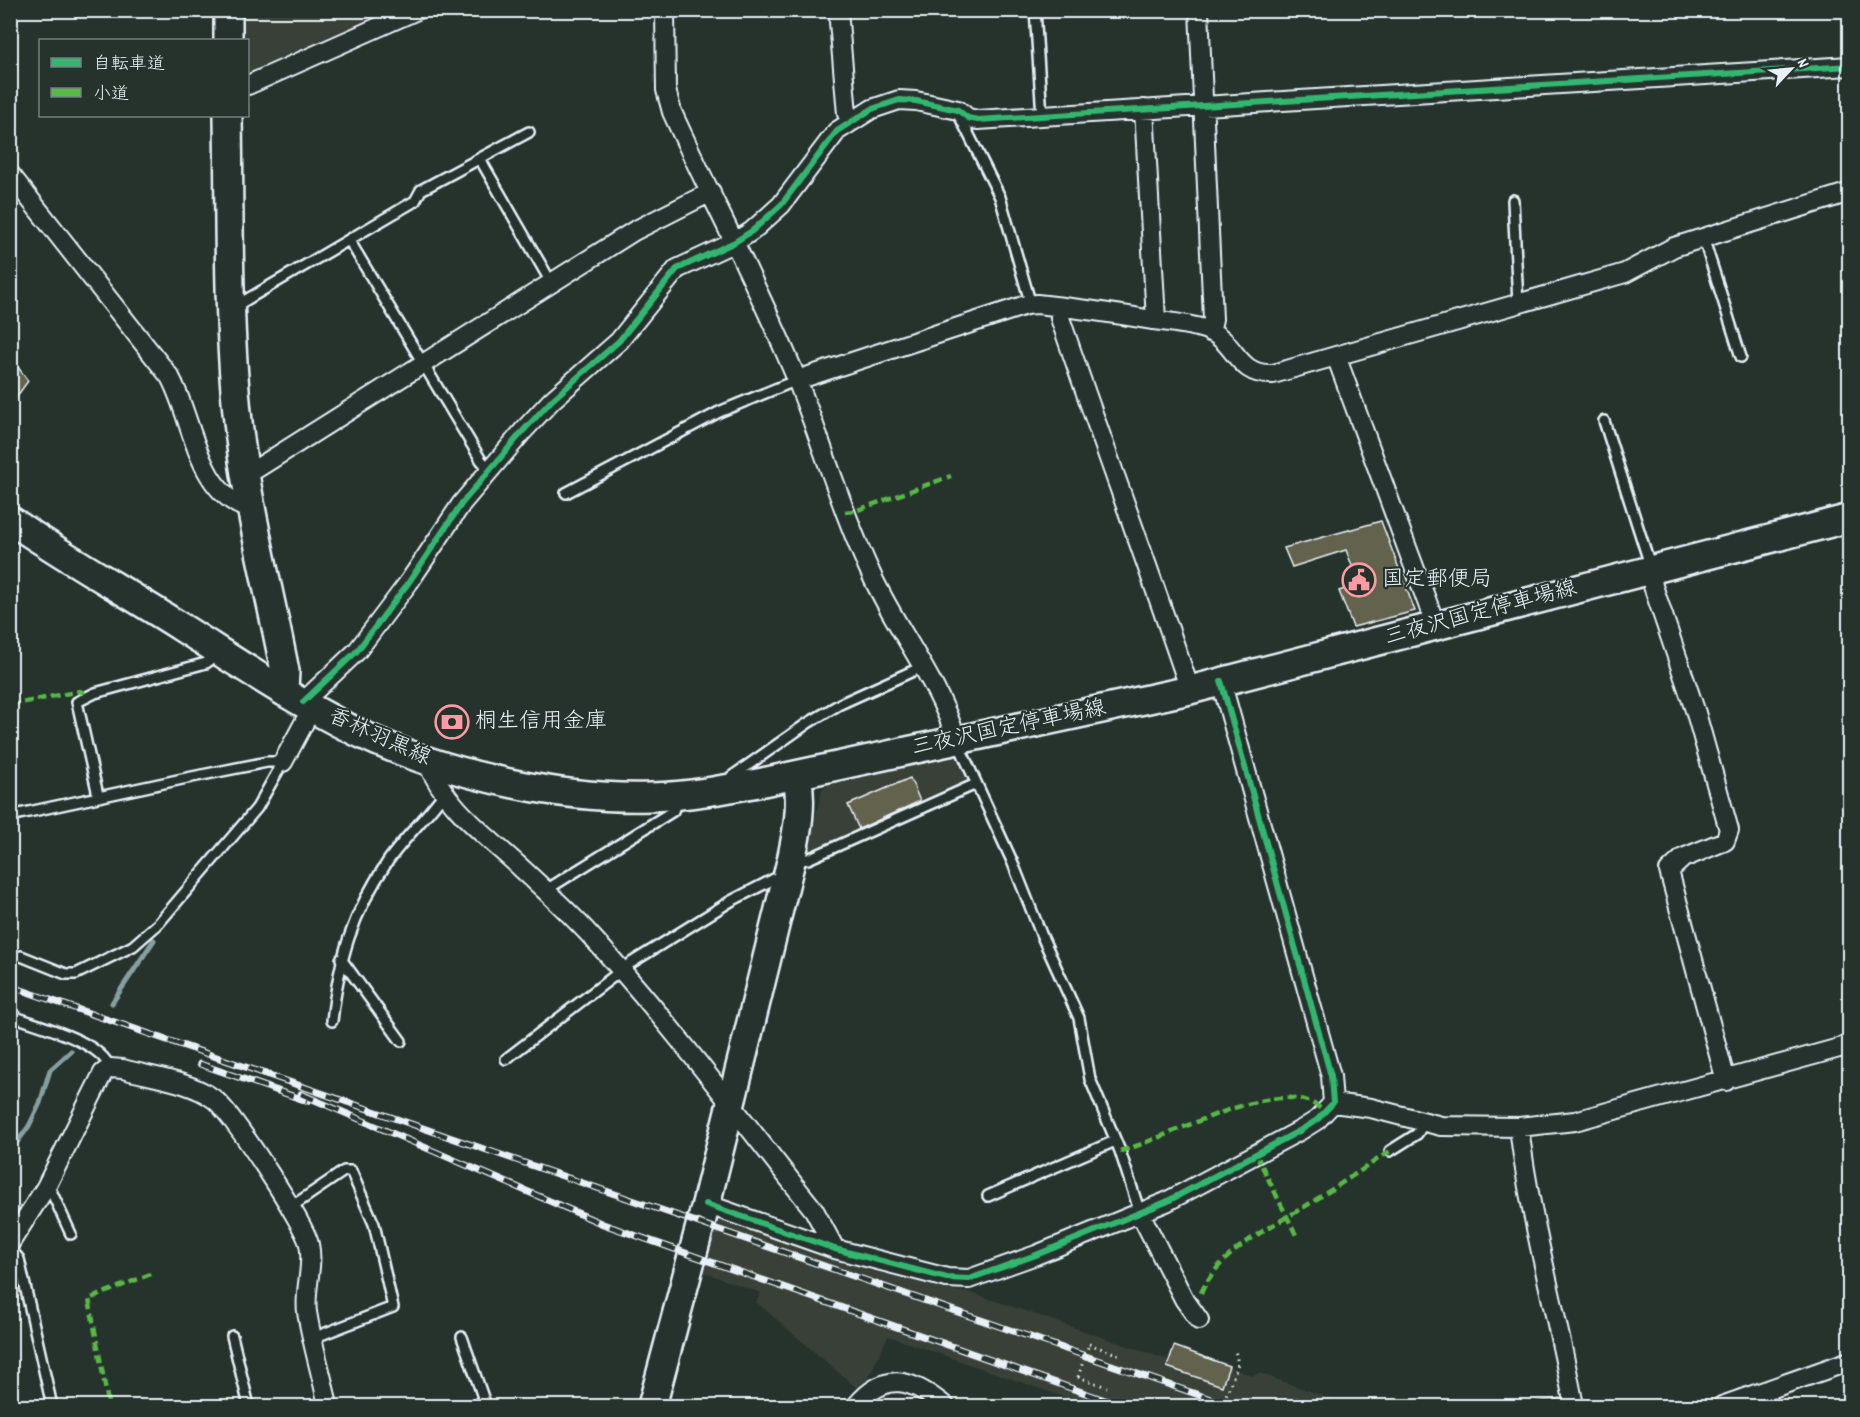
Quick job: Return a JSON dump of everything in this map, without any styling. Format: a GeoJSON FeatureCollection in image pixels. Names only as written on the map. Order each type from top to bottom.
{"type":"FeatureCollection","features":[{"type":"Feature","properties":{"kind":"main road"},"geometry":{"type":"LineString","coordinates":[[228,10],[228,39]]}},
{"type":"Feature","properties":{"kind":"main road"},"geometry":{"type":"LineString","coordinates":[[228,117],[231,308],[245,473],[285,670],[299,700]]}},
{"type":"Feature","properties":{"kind":"main road","name":"三夜沢国定停車場線"},"geometry":{"type":"LineString","coordinates":[[797,775],[1190,690],[1850,518]]}},
{"type":"Feature","properties":{"kind":"main road","name":"香林羽黒線"},"geometry":{"type":"LineString","coordinates":[[13,526],[299,700],[374,740],[427,761],[485,776],[571,792],[621,797],[678,796],[724,790],[797,775]]}},
{"type":"Feature","properties":{"kind":"main road"},"geometry":{"type":"LineString","coordinates":[[652,1407],[706,1204],[789,870],[800,817],[797,775]]}},
{"type":"Feature","properties":{"kind":"street"},"geometry":{"type":"LineString","coordinates":[[249,85],[417,10]]}},
{"type":"Feature","properties":{"kind":"street"},"geometry":{"type":"LineString","coordinates":[[665,10],[668,99],[797,380],[845,512],[872,576],[924,666],[950,719],[957,741]]}},
{"type":"Feature","properties":{"kind":"street"},"geometry":{"type":"LineString","coordinates":[[838,10],[847,114],[853,121]]}},
{"type":"Feature","properties":{"kind":"street"},"geometry":{"type":"LineString","coordinates":[[1199,10],[1213,319],[1210,332]]}},
{"type":"Feature","properties":{"kind":"street"},"geometry":{"type":"LineString","coordinates":[[283,762],[299,700],[349,661],[462,503],[552,400],[619,341],[672,273],[735,242],[781,205],[837,131],[872,109],[899,100],[916,101],[958,110],[968,118],[978,120],[1850,66]]}},
{"type":"Feature","properties":{"kind":"street"},"geometry":{"type":"LineString","coordinates":[[1144,109],[1156,320]]}},
{"type":"Feature","properties":{"kind":"street"},"geometry":{"type":"LineString","coordinates":[[10,174],[170,377],[184,405],[205,468],[214,483],[234,503],[252,510]]}},
{"type":"Feature","properties":{"kind":"street"},"geometry":{"type":"LineString","coordinates":[[245,473],[256,469],[424,365],[634,231],[711,192]]}},
{"type":"Feature","properties":{"kind":"street"},"geometry":{"type":"LineString","coordinates":[[797,380],[1031,305],[1156,320],[1210,332],[1227,345],[1244,366],[1257,374],[1273,374],[1625,273],[1674,246],[1850,192]]}},
{"type":"Feature","properties":{"kind":"street"},"geometry":{"type":"LineString","coordinates":[[1060,307],[1060,318],[1112,474],[1147,561],[1190,690]]}},
{"type":"Feature","properties":{"kind":"street"},"geometry":{"type":"LineString","coordinates":[[1336,356],[1436,626]]}},
{"type":"Feature","properties":{"kind":"street"},"geometry":{"type":"LineString","coordinates":[[1651,570],[1653,586],[1696,713],[1729,830],[1725,841],[1683,858],[1670,871],[1726,1081]]}},
{"type":"Feature","properties":{"kind":"street"},"geometry":{"type":"LineString","coordinates":[[706,1204],[835,1249],[947,1278],[969,1279],[1140,1213],[1177,1196],[1317,1120],[1333,1103],[1331,1076],[1221,681]]}},
{"type":"Feature","properties":{"kind":"street"},"geometry":{"type":"LineString","coordinates":[[427,761],[435,782],[444,793],[482,832],[546,890],[621,970],[822,1220],[835,1249]]}},
{"type":"Feature","properties":{"kind":"street"},"geometry":{"type":"LineString","coordinates":[[1333,1103],[1389,1112],[1424,1123],[1463,1127],[1519,1127],[1587,1119],[1850,1045]]}},
{"type":"Feature","properties":{"kind":"street"},"geometry":{"type":"LineString","coordinates":[[10,1243],[46,1187],[99,1079],[110,1068],[123,1069],[185,1086],[214,1098],[228,1112],[291,1207],[310,1247],[306,1290],[313,1338],[328,1407]]}},
{"type":"Feature","properties":{"kind":"street"},"geometry":{"type":"LineString","coordinates":[[1519,1127],[1529,1205],[1559,1326],[1574,1407]]}},
{"type":"Feature","properties":{"kind":"street"},"geometry":{"type":"LineString","coordinates":[[1140,1213],[1184,1299],[1199,1320]]}},
{"type":"Feature","properties":{"kind":"street"},"geometry":{"type":"LineString","coordinates":[[1722,1407],[1850,1361]]}},
{"type":"Feature","properties":{"kind":"street"},"geometry":{"type":"LineString","coordinates":[[856,1407],[874,1387],[894,1382],[922,1389],[945,1407]]}},
{"type":"Feature","properties":{"kind":"lane"},"geometry":{"type":"LineString","coordinates":[[1035,10],[1042,116]]}},
{"type":"Feature","properties":{"kind":"lane"},"geometry":{"type":"LineString","coordinates":[[958,110],[962,125],[1000,197],[1031,305]]}},
{"type":"Feature","properties":{"kind":"lane"},"geometry":{"type":"LineString","coordinates":[[231,308],[415,201],[421,190],[529,132]]}},
{"type":"Feature","properties":{"kind":"lane"},"geometry":{"type":"LineString","coordinates":[[480,159],[552,284]]}},
{"type":"Feature","properties":{"kind":"lane"},"geometry":{"type":"LineString","coordinates":[[1513,200],[1518,304]]}},
{"type":"Feature","properties":{"kind":"lane"},"geometry":{"type":"LineString","coordinates":[[1703,237],[1742,357]]}},
{"type":"Feature","properties":{"kind":"lane"},"geometry":{"type":"LineString","coordinates":[[349,240],[481,460],[490,470]]}},
{"type":"Feature","properties":{"kind":"lane"},"geometry":{"type":"LineString","coordinates":[[566,493],[719,412],[797,380]]}},
{"type":"Feature","properties":{"kind":"lane"},"geometry":{"type":"LineString","coordinates":[[1604,421],[1651,570]]}},
{"type":"Feature","properties":{"kind":"lane"},"geometry":{"type":"LineString","coordinates":[[98,795],[77,702],[95,693],[206,663],[222,652]]}},
{"type":"Feature","properties":{"kind":"lane"},"geometry":{"type":"LineString","coordinates":[[724,790],[731,777],[808,723],[840,704],[924,666]]}},
{"type":"Feature","properties":{"kind":"lane"},"geometry":{"type":"LineString","coordinates":[[957,741],[1012,861],[1041,934],[1079,1018],[1090,1079],[1140,1213]]}},
{"type":"Feature","properties":{"kind":"lane"},"geometry":{"type":"LineString","coordinates":[[10,816],[98,795],[267,762],[283,762],[257,808],[158,924],[133,946],[76,975],[66,974],[21,956]]}},
{"type":"Feature","properties":{"kind":"lane"},"geometry":{"type":"LineString","coordinates":[[506,1059],[621,970],[731,901],[808,860],[976,784]]}},
{"type":"Feature","properties":{"kind":"lane"},"geometry":{"type":"LineString","coordinates":[[332,1021],[341,959],[362,905],[389,860],[444,793]]}},
{"type":"Feature","properties":{"kind":"lane"},"geometry":{"type":"LineString","coordinates":[[546,890],[673,811],[678,796]]}},
{"type":"Feature","properties":{"kind":"lane"},"geometry":{"type":"LineString","coordinates":[[341,959],[400,1041]]}},
{"type":"Feature","properties":{"kind":"lane"},"geometry":{"type":"LineString","coordinates":[[10,1015],[83,1043],[102,1054],[110,1068]]}},
{"type":"Feature","properties":{"kind":"lane"},"geometry":{"type":"LineString","coordinates":[[1390,1151],[1417,1134],[1424,1123]]}},
{"type":"Feature","properties":{"kind":"lane"},"geometry":{"type":"LineString","coordinates":[[988,1196],[1115,1141]]}},
{"type":"Feature","properties":{"kind":"lane"},"geometry":{"type":"LineString","coordinates":[[291,1207],[344,1172],[351,1171],[374,1224],[393,1307],[313,1338]]}},
{"type":"Feature","properties":{"kind":"lane"},"geometry":{"type":"LineString","coordinates":[[46,1187],[52,1193],[71,1234]]}},
{"type":"Feature","properties":{"kind":"lane"},"geometry":{"type":"LineString","coordinates":[[10,1248],[19,1258],[52,1407]]}},
{"type":"Feature","properties":{"kind":"lane"},"geometry":{"type":"LineString","coordinates":[[232,1336],[249,1407]]}},
{"type":"Feature","properties":{"kind":"lane"},"geometry":{"type":"LineString","coordinates":[[462,1337],[486,1407]]}},
{"type":"Feature","properties":{"kind":"path"},"geometry":{"type":"LineString","coordinates":[[1107,1387],[1078,1377],[1089,1344],[1119,1355]]}},
{"type":"Feature","properties":{"kind":"path"},"geometry":{"type":"LineString","coordinates":[[1222,1407],[1238,1364],[1235,1350]]}},
{"type":"Feature","properties":{"kind":"shaded area"},"geometry":{"type":"Polygon","coordinates":[[[240,11],[388,11],[249,75],[249,39],[239,39],[240,11]]]}},
{"type":"Feature","properties":{"kind":"shaded area"},"geometry":{"type":"Polygon","coordinates":[[[956,752],[969,780],[807,852],[822,790],[827,783],[956,752]]]}},
{"type":"Feature","properties":{"kind":"shaded area"},"geometry":{"type":"Polygon","coordinates":[[[716,1219],[846,1264],[954,1291],[969,1292],[1169,1360],[1174,1346],[1253,1376],[1259,1373],[1351,1406],[1090,1406],[888,1336],[867,1381],[858,1389],[756,1302],[761,1293],[703,1272],[716,1219]]]}},
{"type":"Feature","properties":{"kind":"green space"},"geometry":{"type":"Polygon","coordinates":[[[1567,1397],[1569,1406],[1509,1406],[1567,1397]]]}},
{"type":"Feature","properties":{"kind":"building"},"geometry":{"type":"Polygon","coordinates":[[[10,356],[28,381],[10,406],[10,356]]]}},
{"type":"Feature","properties":{"kind":"building"},"geometry":{"type":"Polygon","coordinates":[[[1381,521],[1415,611],[1353,627],[1339,591],[1359,584],[1346,550],[1292,567],[1284,548],[1381,521]]]}},
{"type":"Feature","properties":{"kind":"building"},"geometry":{"type":"Polygon","coordinates":[[[910,778],[920,801],[859,829],[848,805],[910,778]]]}},
{"type":"Feature","properties":{"kind":"building"},"geometry":{"type":"Polygon","coordinates":[[[1174,1346],[1229,1366],[1222,1386],[1167,1367],[1174,1346]]]}},
{"type":"Feature","properties":{"kind":"waterway"},"geometry":{"type":"LineString","coordinates":[[112,1003],[154,940]]}},
{"type":"Feature","properties":{"kind":"waterway"},"geometry":{"type":"LineString","coordinates":[[10,1152],[29,1126],[40,1103],[50,1070],[71,1051]]}},
{"type":"Feature","properties":{"kind":"railway"},"geometry":{"type":"LineString","coordinates":[[10,986],[1231,1406]]}},
{"type":"Feature","properties":{"kind":"railway"},"geometry":{"type":"LineString","coordinates":[[200,1064],[307,1101]]}},
{"type":"Feature","properties":{"kind":"railway"},"geometry":{"type":"LineString","coordinates":[[301,1094],[603,1224],[1122,1406]]}},
{"type":"Feature","properties":{"kind":"railway"},"geometry":{"type":"LineString","coordinates":[[1297,1401],[1311,1406]]}},
{"type":"Feature","properties":{"kind":"marked path"},"geometry":{"type":"LineString","coordinates":[[845,512],[855,511],[951,476]]}},
{"type":"Feature","properties":{"kind":"marked path"},"geometry":{"type":"LineString","coordinates":[[10,705],[80,691],[87,695]]}},
{"type":"Feature","properties":{"kind":"marked path"},"geometry":{"type":"LineString","coordinates":[[1120,1151],[1242,1106],[1268,1100],[1291,1098],[1310,1102],[1326,1112]]}},
{"type":"Feature","properties":{"kind":"marked path"},"geometry":{"type":"LineString","coordinates":[[1201,1293],[1221,1264],[1248,1241],[1390,1151]]}},
{"type":"Feature","properties":{"kind":"marked path"},"geometry":{"type":"LineString","coordinates":[[1256,1154],[1297,1237]]}},
{"type":"Feature","properties":{"kind":"marked path"},"geometry":{"type":"LineString","coordinates":[[108,1402],[89,1299],[153,1273]]}},
{"type":"Feature","properties":{"kind":"cycle path"},"geometry":{"type":"LineString","coordinates":[[303,702],[357,651],[409,582],[462,503],[523,431],[552,400],[619,341],[677,269],[735,242],[752,231],[781,205],[837,131],[872,109],[899,100],[916,101],[958,110],[968,118],[978,120],[1850,66]]}},
{"type":"Feature","properties":{"kind":"cycle path"},"geometry":{"type":"LineString","coordinates":[[706,1204],[835,1249],[947,1278],[969,1279],[1036,1255],[1166,1202],[1317,1120],[1333,1103],[1331,1076],[1221,681]]}},
{"type":"Feature","properties":{"kind":"place","name":"国定郵便局"},"geometry":{"type":"Point","coordinates":[1359,580]}},
{"type":"Feature","properties":{"kind":"place","name":"桐生信用金庫"},"geometry":{"type":"Point","coordinates":[452,722]}}]}
